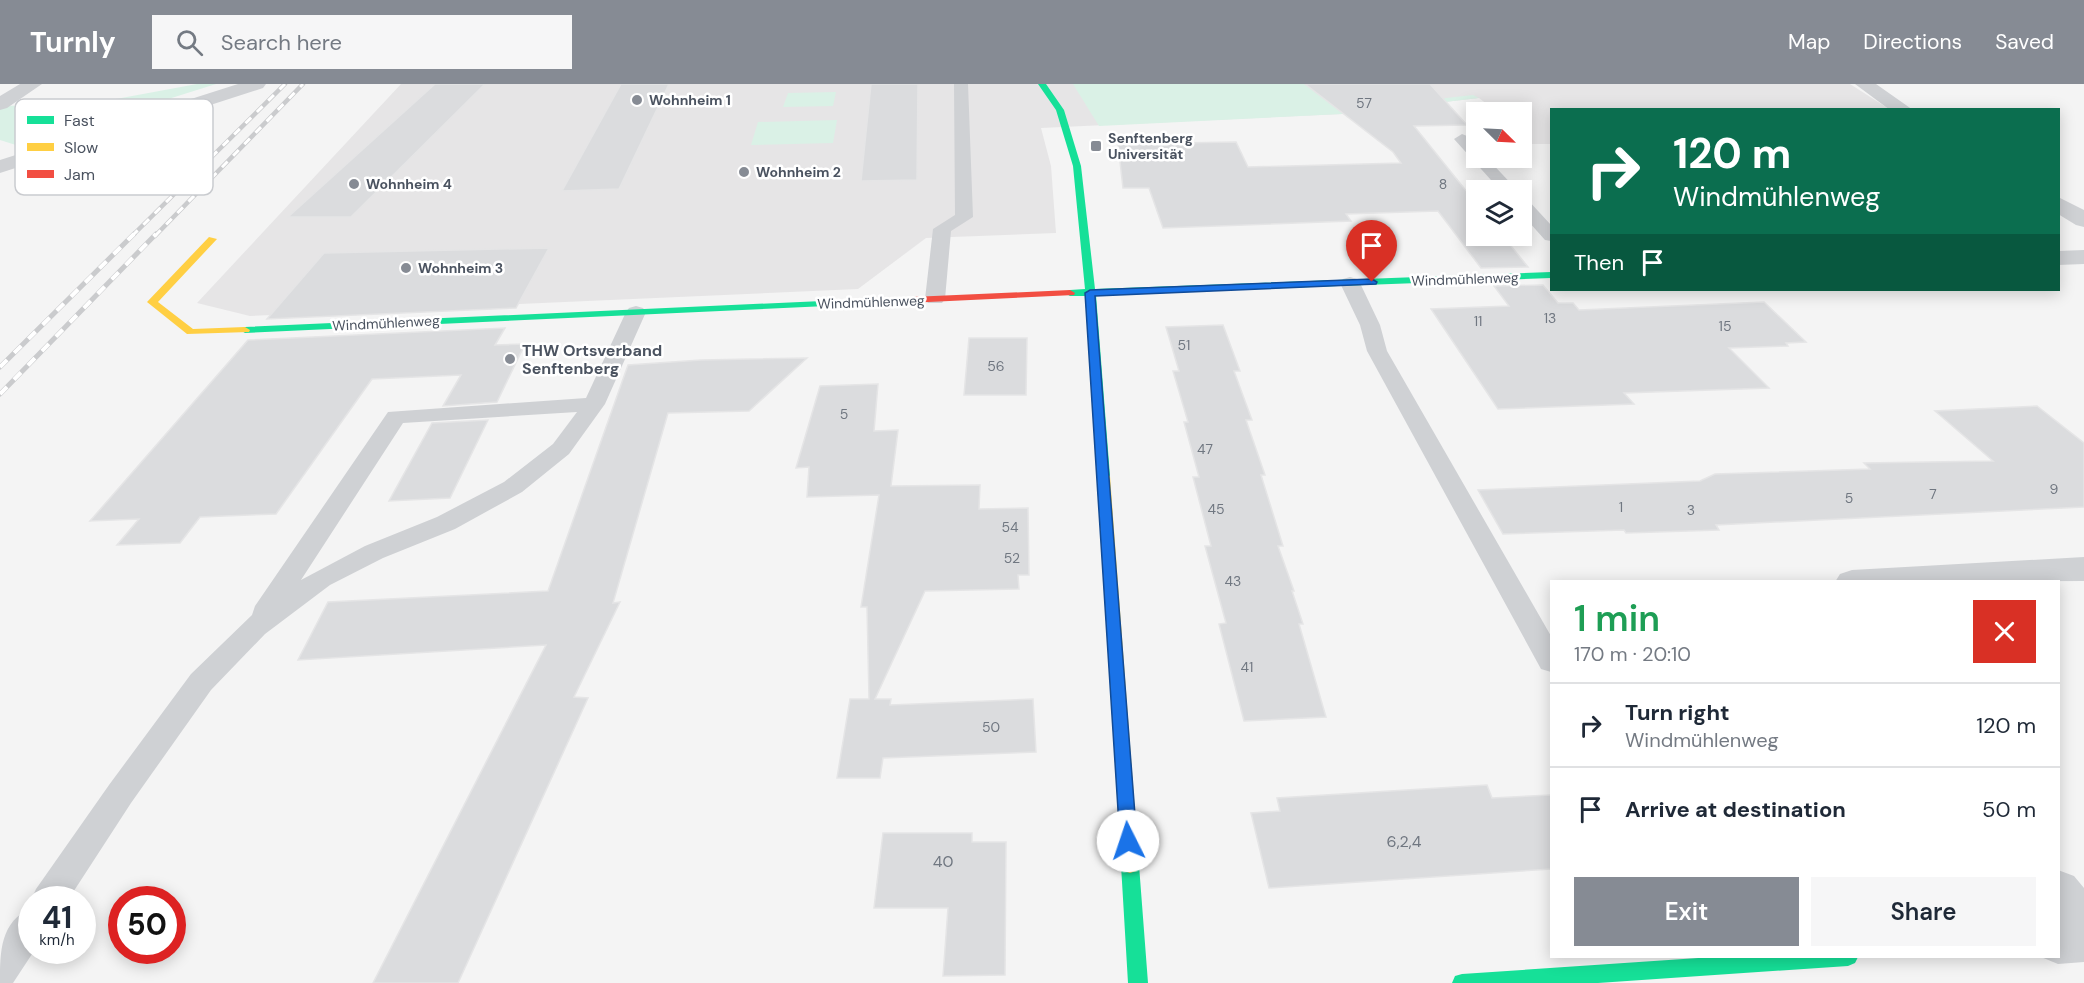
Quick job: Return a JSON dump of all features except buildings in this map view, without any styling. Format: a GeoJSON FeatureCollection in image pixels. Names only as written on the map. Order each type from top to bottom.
{"type":"FeatureCollection","features":[{"type":"Feature","properties":{"kind":"street"},"geometry":{"type":"LineString","coordinates":[[0,104],[33,84]]}},
{"type":"Feature","properties":{"kind":"street"},"geometry":{"type":"LineString","coordinates":[[211,99],[257,84]]}},
{"type":"Feature","properties":{"kind":"street"},"geometry":{"type":"LineString","coordinates":[[1042,84],[1060,110],[1077,166],[1090,293],[1138,983]]}},
{"type":"Feature","properties":{"kind":"street"},"geometry":{"type":"LineString","coordinates":[[1864,84],[1901,108]]}},
{"type":"Feature","properties":{"kind":"street"},"geometry":{"type":"LineString","coordinates":[[0,167],[15,162]]}},
{"type":"Feature","properties":{"kind":"street"},"geometry":{"type":"LineString","coordinates":[[2060,205],[2084,220]]}},
{"type":"Feature","properties":{"kind":"street","name":"Windmühlenweg"},"geometry":{"type":"LineString","coordinates":[[212,239],[152,302],[191,332],[935,299],[1550,275]]}},
{"type":"Feature","properties":{"kind":"street"},"geometry":{"type":"LineString","coordinates":[[2060,258],[2084,257]]}},
{"type":"Feature","properties":{"kind":"street"},"geometry":{"type":"LineString","coordinates":[[1888,580],[2084,569]]}},
{"type":"Feature","properties":{"kind":"street"},"geometry":{"type":"LineString","coordinates":[[2060,892],[2084,921]]}},
{"type":"Feature","properties":{"kind":"street"},"geometry":{"type":"LineString","coordinates":[[2060,943],[2084,941]]}},
{"type":"Feature","properties":{"kind":"street"},"geometry":{"type":"LineString","coordinates":[[1462,983],[1833,958]]}},
{"type":"Feature","properties":{"kind":"lane"},"geometry":{"type":"LineString","coordinates":[[935,299],[942,229],[964,217],[961,84]]}},
{"type":"Feature","properties":{"kind":"lane"},"geometry":{"type":"LineString","coordinates":[[1462,139],[1466,144]]}},
{"type":"Feature","properties":{"kind":"lane"},"geometry":{"type":"LineString","coordinates":[[1488,168],[1500,180]]}},
{"type":"Feature","properties":{"kind":"lane"},"geometry":{"type":"LineString","coordinates":[[1532,215],[1550,235]]}},
{"type":"Feature","properties":{"kind":"lane"},"geometry":{"type":"LineString","coordinates":[[1350,283],[1370,325],[1377,351],[1550,659]]}},
{"type":"Feature","properties":{"kind":"lane"},"geometry":{"type":"LineString","coordinates":[[58,886],[120,794],[201,682],[255,627],[321,579],[374,552],[446,523],[513,487],[561,449],[594,404],[636,312]]}},
{"type":"Feature","properties":{"kind":"lane"},"geometry":{"type":"LineString","coordinates":[[255,627],[396,417],[594,404]]}},
{"type":"Feature","properties":{"kind":"lane"},"geometry":{"type":"LineString","coordinates":[[0,971],[18,945]]}},
{"type":"Feature","properties":{"kind":"shaded area"},"geometry":{"type":"Polygon","coordinates":[[[401,84],[1850,84],[1887,108],[1550,108],[1550,144],[1532,144],[1532,102],[1484,102],[1479,98],[1342,114],[1041,128],[1051,166],[1056,233],[926,238],[858,289],[250,316],[197,303],[401,84]]]}},
{"type":"Feature","properties":{"kind":"green space"},"geometry":{"type":"Polygon","coordinates":[[[197,84],[216,84],[168,99],[116,99],[197,84]]]}},
{"type":"Feature","properties":{"kind":"green space"},"geometry":{"type":"Polygon","coordinates":[[[1073,84],[1305,84],[1339,110],[1473,95],[1479,98],[1342,114],[1099,126],[1073,84]]]}},
{"type":"Feature","properties":{"kind":"green space"},"geometry":{"type":"Polygon","coordinates":[[[836,92],[833,106],[783,107],[788,93],[836,92]]]}},
{"type":"Feature","properties":{"kind":"green space"},"geometry":{"type":"Polygon","coordinates":[[[15,106],[15,145],[0,140],[0,109],[15,106]]]}},
{"type":"Feature","properties":{"kind":"green space"},"geometry":{"type":"Polygon","coordinates":[[[837,120],[833,143],[751,145],[758,122],[837,120]]]}},
{"type":"Feature","properties":{"kind":"railway"},"geometry":{"type":"LineString","coordinates":[[213,156],[285,84]]}},
{"type":"Feature","properties":{"kind":"railway"},"geometry":{"type":"LineString","coordinates":[[213,176],[303,84]]}},
{"type":"Feature","properties":{"kind":"railway"},"geometry":{"type":"LineString","coordinates":[[132,236],[173,195]]}},
{"type":"Feature","properties":{"kind":"railway"},"geometry":{"type":"LineString","coordinates":[[155,236],[195,195]]}},
{"type":"Feature","properties":{"kind":"railway"},"geometry":{"type":"LineString","coordinates":[[0,367],[134,234]]}},
{"type":"Feature","properties":{"kind":"railway"},"geometry":{"type":"LineString","coordinates":[[0,394],[156,234]]}},
{"type":"Feature","properties":{"kind":"traffic: fast"},"geometry":{"type":"LineString","coordinates":[[1042,84],[1060,110],[1077,166],[1093,320],[1104,476]]}},
{"type":"Feature","properties":{"kind":"traffic: fast"},"geometry":{"type":"LineString","coordinates":[[1070,293],[1550,275]]}},
{"type":"Feature","properties":{"kind":"traffic: fast"},"geometry":{"type":"LineString","coordinates":[[245,330],[844,303]]}},
{"type":"Feature","properties":{"kind":"traffic: fast"},"geometry":{"type":"LineString","coordinates":[[1130,865],[1138,983]]}},
{"type":"Feature","properties":{"kind":"traffic: fast"},"geometry":{"type":"LineString","coordinates":[[1462,983],[1833,958]]}},
{"type":"Feature","properties":{"kind":"traffic: slow"},"geometry":{"type":"LineString","coordinates":[[212,239],[152,302],[191,332],[245,330]]}},
{"type":"Feature","properties":{"kind":"traffic: slow"},"geometry":{"type":"LineString","coordinates":[[1104,476],[1130,865]]}},
{"type":"Feature","properties":{"kind":"traffic: jam"},"geometry":{"type":"LineString","coordinates":[[844,303],[1070,293]]}},
{"type":"Feature","properties":{"kind":"place","name":"Wohnheim 1"},"geometry":{"type":"Point","coordinates":[637,100]}},
{"type":"Feature","properties":{"kind":"place","name":"Senftenberg Universität"},"geometry":{"type":"Point","coordinates":[1096,146]}},
{"type":"Feature","properties":{"kind":"place","name":"Wohnheim 2"},"geometry":{"type":"Point","coordinates":[744,172]}},
{"type":"Feature","properties":{"kind":"place","name":"Wohnheim 4"},"geometry":{"type":"Point","coordinates":[354,184]}},
{"type":"Feature","properties":{"kind":"place","name":"Wohnheim 3"},"geometry":{"type":"Point","coordinates":[406,268]}},
{"type":"Feature","properties":{"kind":"place","name":"THW Ortsverband Senftenberg"},"geometry":{"type":"Point","coordinates":[510,359]}},
{"type":"Feature","properties":{"kind":"route"},"geometry":{"type":"LineString","coordinates":[[1128,841],[1090,293],[1372,282]]}}]}
